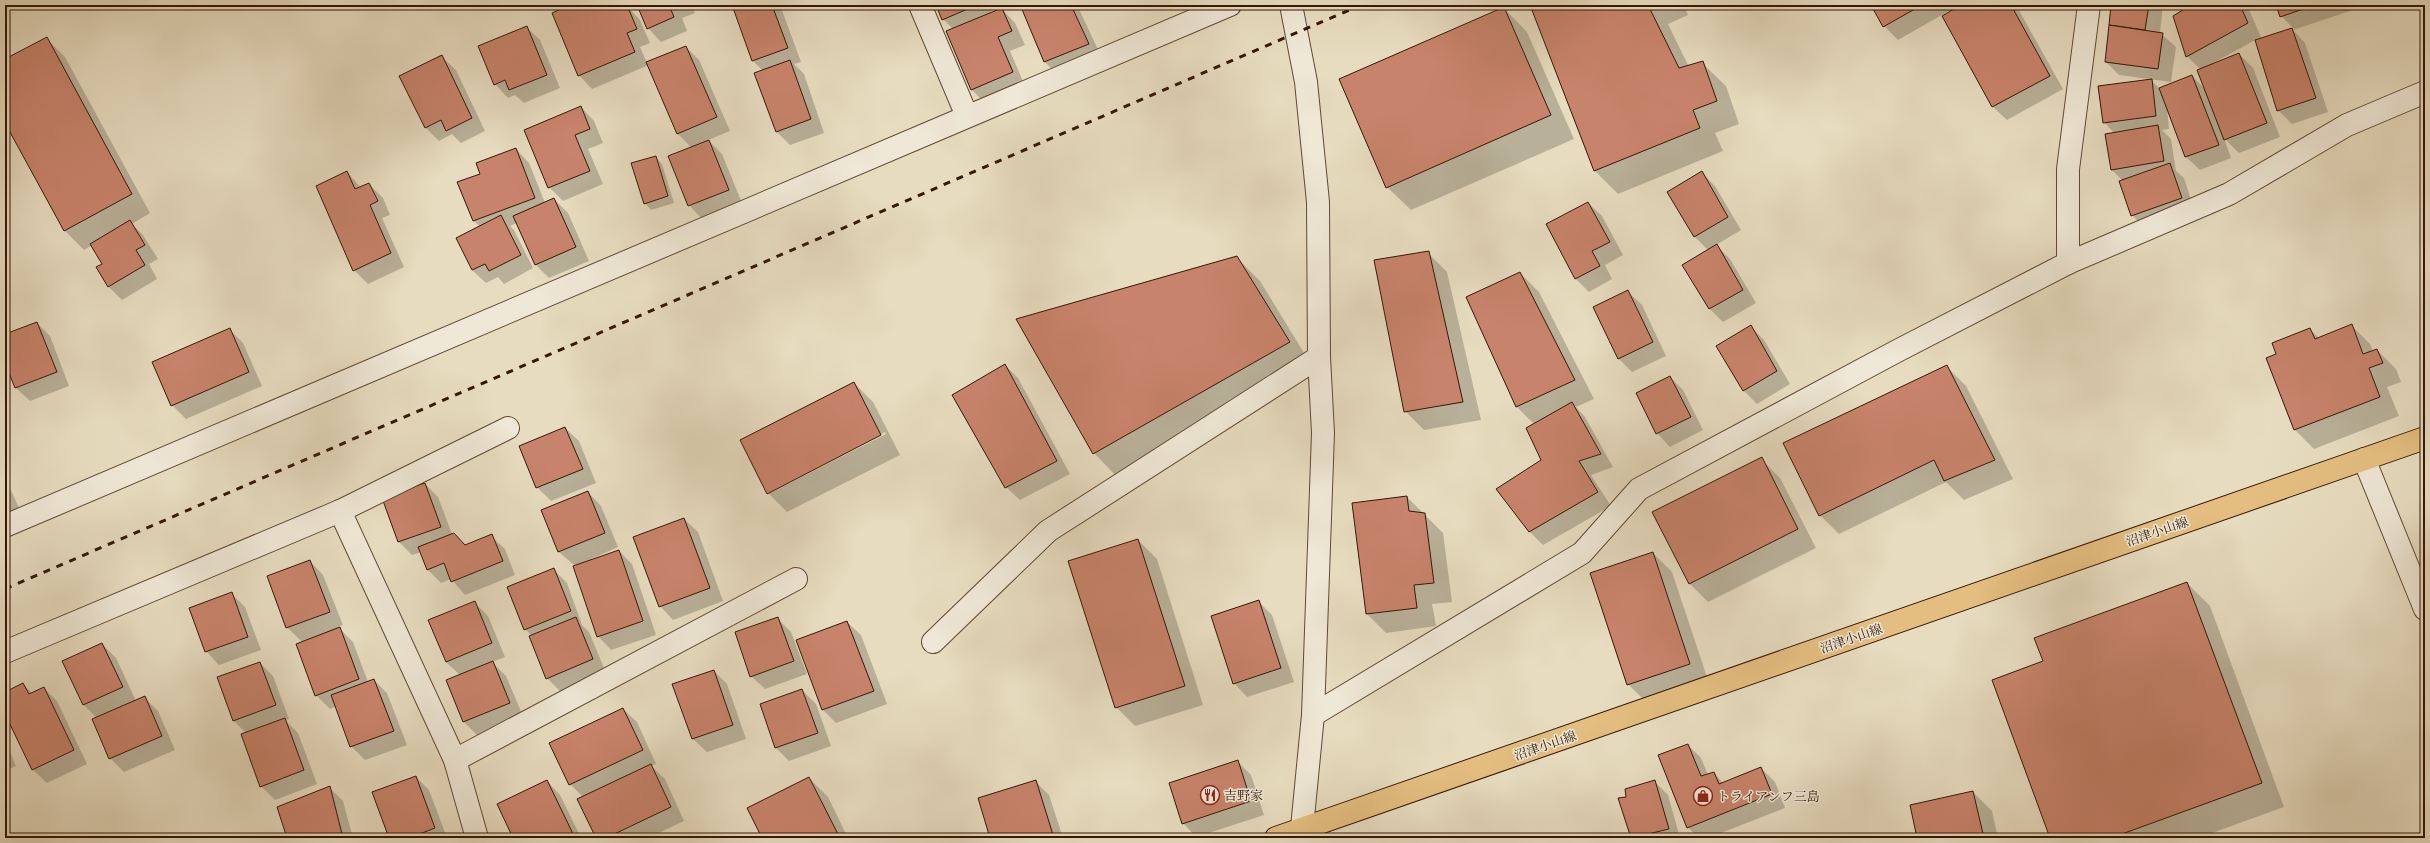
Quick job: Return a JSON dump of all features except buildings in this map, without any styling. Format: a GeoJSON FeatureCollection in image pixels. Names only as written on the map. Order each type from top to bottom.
{"type":"FeatureCollection","features":[{"type":"Feature","properties":{"kind":"main road","name":"沼津小山線"},"geometry":{"type":"LineString","coordinates":[[1276,838],[1301,834],[2425,438]]}},
{"type":"Feature","properties":{"kind":"street"},"geometry":{"type":"LineString","coordinates":[[920,5],[967,116]]}},
{"type":"Feature","properties":{"kind":"street"},"geometry":{"type":"LineString","coordinates":[[5,526],[1230,5]]}},
{"type":"Feature","properties":{"kind":"street"},"geometry":{"type":"LineString","coordinates":[[1291,5],[1306,82],[1318,202],[1319,357],[1323,433],[1313,715],[1301,834]]}},
{"type":"Feature","properties":{"kind":"street"},"geometry":{"type":"LineString","coordinates":[[2068,263],[2068,169],[2089,5]]}},
{"type":"Feature","properties":{"kind":"street"},"geometry":{"type":"LineString","coordinates":[[1313,715],[1582,553],[1639,489],[1899,350],[2068,263],[2229,194],[2347,125],[2425,92]]}},
{"type":"Feature","properties":{"kind":"street"},"geometry":{"type":"LineString","coordinates":[[933,642],[1048,531],[1319,357]]}},
{"type":"Feature","properties":{"kind":"street"},"geometry":{"type":"LineString","coordinates":[[5,652],[340,511],[508,428]]}},
{"type":"Feature","properties":{"kind":"street"},"geometry":{"type":"LineString","coordinates":[[2364,459],[2425,609]]}},
{"type":"Feature","properties":{"kind":"street"},"geometry":{"type":"LineString","coordinates":[[340,511],[455,760],[477,838]]}},
{"type":"Feature","properties":{"kind":"street"},"geometry":{"type":"LineString","coordinates":[[455,760],[796,579]]}},
{"type":"Feature","properties":{"kind":"railway"},"geometry":{"type":"LineString","coordinates":[[5,589],[1361,5]]}},
{"type":"Feature","properties":{"kind":"place","name":"吉野家"},"geometry":{"type":"Point","coordinates":[1210,795]}},
{"type":"Feature","properties":{"kind":"place","name":"トライアンフ三島"},"geometry":{"type":"Point","coordinates":[1703,796]}}]}
